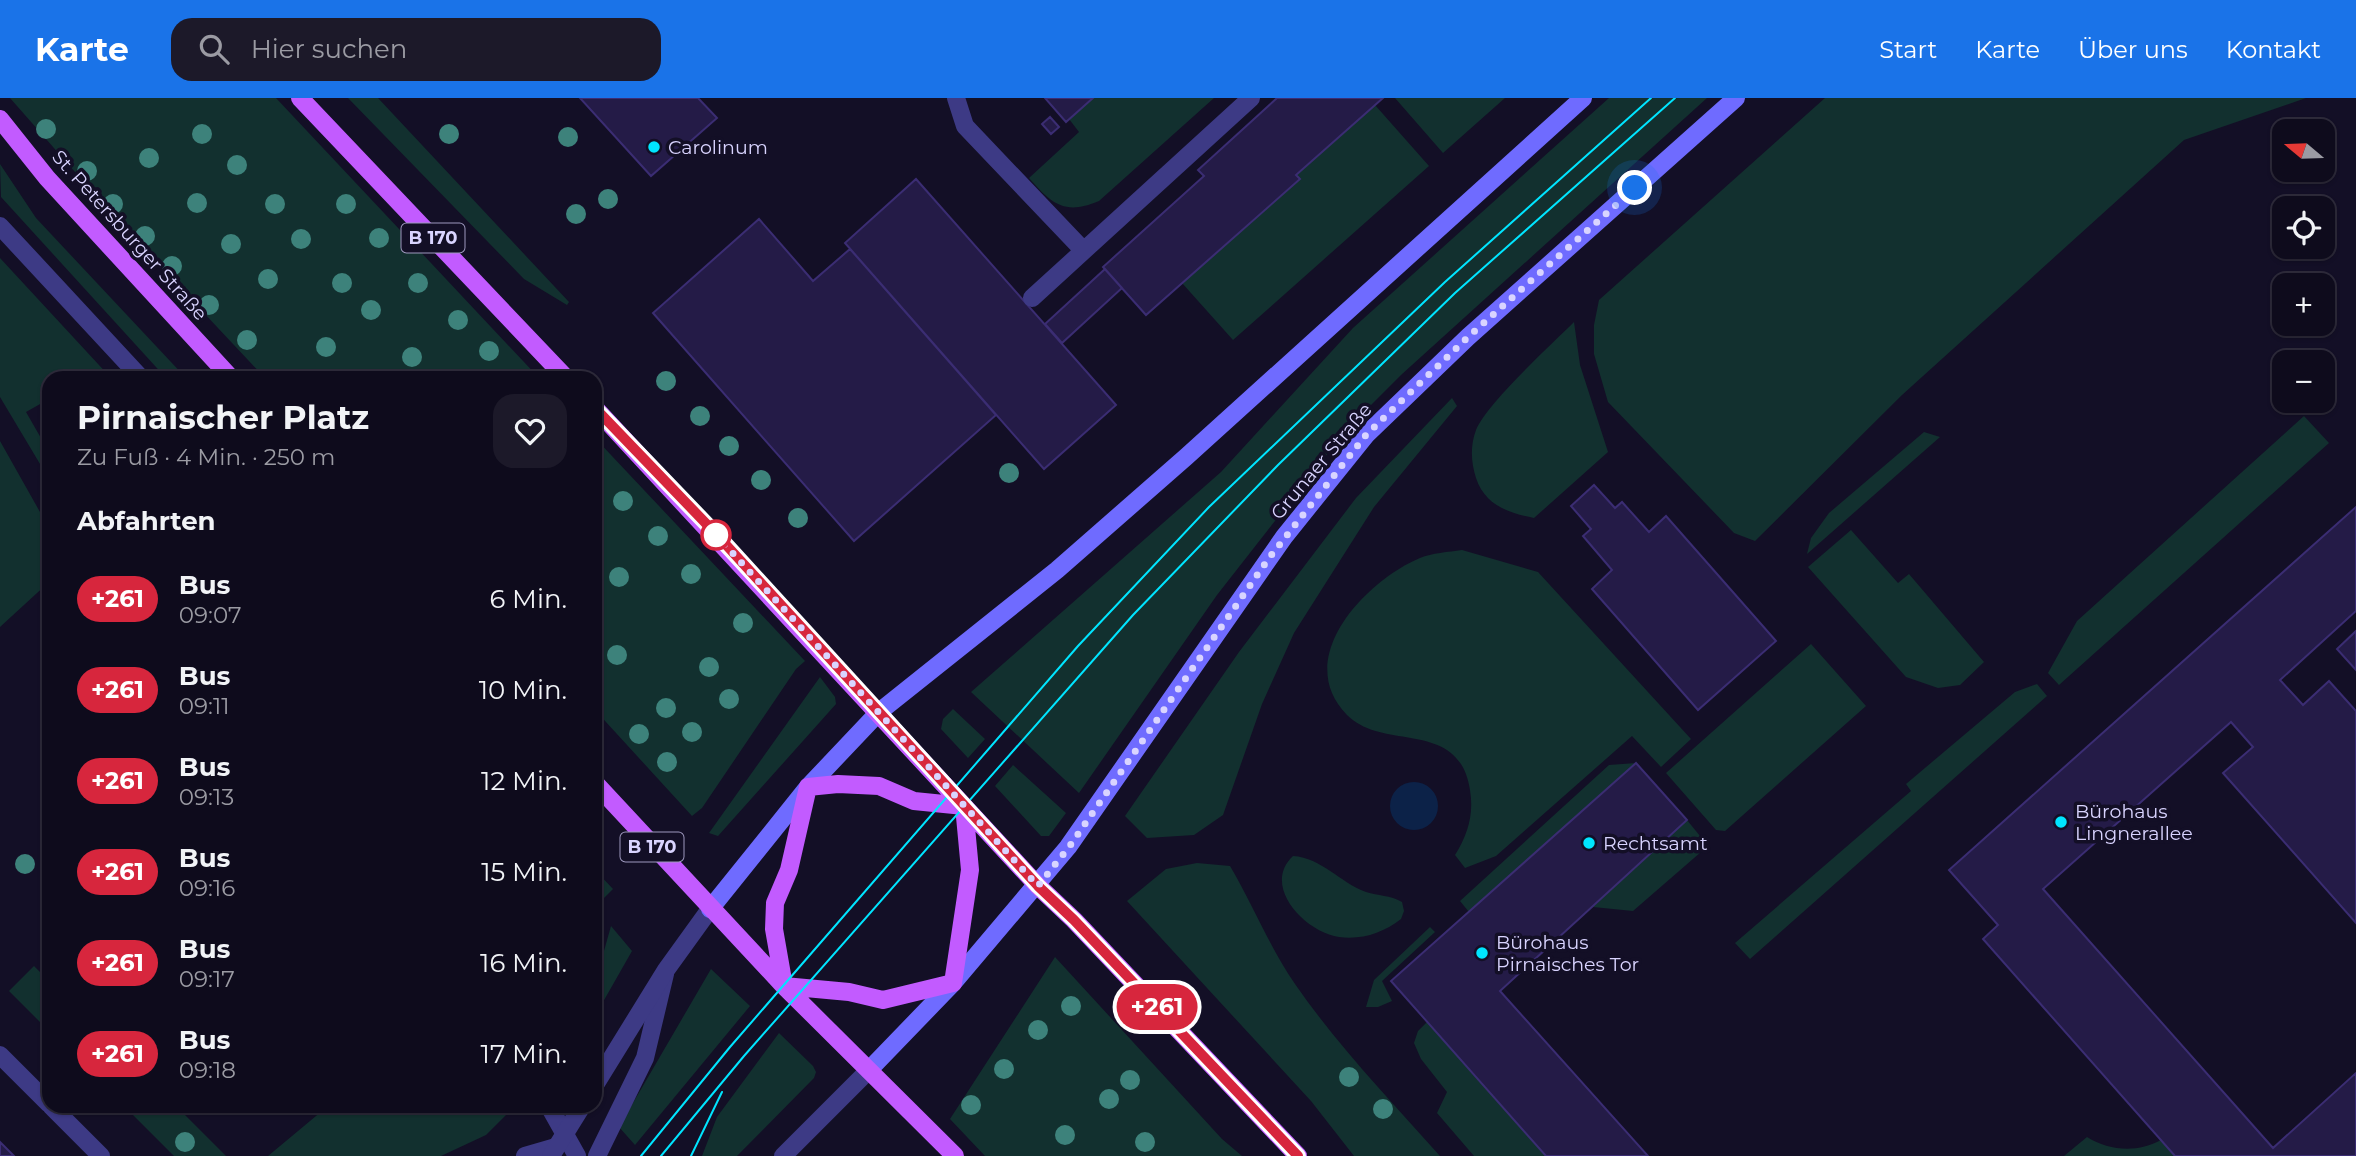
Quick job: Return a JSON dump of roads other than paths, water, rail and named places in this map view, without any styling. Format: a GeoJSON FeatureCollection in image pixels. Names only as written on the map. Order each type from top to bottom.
{"type":"FeatureCollection","features":[{"type":"Feature","properties":{"kind":"main road","name":"B 170"},"geometry":{"type":"LineString","coordinates":[[300,98],[559,371]]}},
{"type":"Feature","properties":{"kind":"main road"},"geometry":{"type":"LineString","coordinates":[[710,909],[808,787],[879,712],[1057,570],[1583,98]]}},
{"type":"Feature","properties":{"kind":"main road","name":"Grunaer Straße"},"geometry":{"type":"LineString","coordinates":[[869,1070],[953,983],[1069,847],[1284,537],[1366,435],[1468,337],[1736,98]]}},
{"type":"Feature","properties":{"kind":"main road","name":"St. Petersburger Straße"},"geometry":{"type":"LineString","coordinates":[[0,119],[47,178],[225,371]]}},
{"type":"Feature","properties":{"kind":"main road"},"geometry":{"type":"LineString","coordinates":[[602,415],[1038,886],[1074,920],[1298,1156]]}},
{"type":"Feature","properties":{"kind":"main road"},"geometry":{"type":"LineString","coordinates":[[808,787],[838,784],[879,786],[914,801],[964,806]]}},
{"type":"Feature","properties":{"kind":"main road"},"geometry":{"type":"LineString","coordinates":[[808,787],[789,870],[775,903],[774,929],[784,986],[849,992],[883,1000],[953,983],[970,870],[964,806]]}},
{"type":"Feature","properties":{"kind":"main road","name":"B 170"},"geometry":{"type":"LineString","coordinates":[[602,791],[784,986],[955,1156]]}},
{"type":"Feature","properties":{"kind":"street"},"geometry":{"type":"LineString","coordinates":[[956,98],[965,126],[1083,250]]}},
{"type":"Feature","properties":{"kind":"street"},"geometry":{"type":"LineString","coordinates":[[1032,298],[1251,98]]}},
{"type":"Feature","properties":{"kind":"street"},"geometry":{"type":"LineString","coordinates":[[0,226],[135,371]]}},
{"type":"Feature","properties":{"kind":"street"},"geometry":{"type":"LineString","coordinates":[[602,1074],[666,970],[710,909]]}},
{"type":"Feature","properties":{"kind":"street"},"geometry":{"type":"LineString","coordinates":[[597,1156],[645,1058],[666,970]]}},
{"type":"Feature","properties":{"kind":"street"},"geometry":{"type":"LineString","coordinates":[[0,1055],[42,1097]]}},
{"type":"Feature","properties":{"kind":"street"},"geometry":{"type":"LineString","coordinates":[[783,1156],[869,1070]]}},
{"type":"Feature","properties":{"kind":"street"},"geometry":{"type":"LineString","coordinates":[[58,1113],[101,1156]]}},
{"type":"Feature","properties":{"kind":"street"},"geometry":{"type":"LineString","coordinates":[[550,1113],[557,1146]]}},
{"type":"Feature","properties":{"kind":"street"},"geometry":{"type":"LineString","coordinates":[[525,1156],[557,1146],[578,1113]]}},
{"type":"Feature","properties":{"kind":"street"},"geometry":{"type":"LineString","coordinates":[[557,1146],[577,1156]]}},
{"type":"Feature","properties":{"kind":"water"},"geometry":{"type":"Polygon","coordinates":[[[1414,782],[1431,789],[1438,806],[1431,823],[1414,830],[1397,823],[1390,806],[1397,789],[1414,782]]]}},
{"type":"Feature","properties":{"kind":"tram line"},"geometry":{"type":"LineString","coordinates":[[641,1156],[730,1047],[1078,646],[1209,507],[1445,282],[1651,98]]}},
{"type":"Feature","properties":{"kind":"tram line"},"geometry":{"type":"LineString","coordinates":[[661,1156],[744,1056],[1133,615],[1278,465],[1455,293],[1675,98]]}},
{"type":"Feature","properties":{"kind":"tram line"},"geometry":{"type":"LineString","coordinates":[[691,1156],[722,1092]]}},
{"type":"Feature","properties":{"kind":"place","name":"Carolinum"},"geometry":{"type":"Point","coordinates":[654,147]}},
{"type":"Feature","properties":{"kind":"place","name":"Bürohaus Lingnerallee"},"geometry":{"type":"Point","coordinates":[2061,822]}},
{"type":"Feature","properties":{"kind":"place","name":"Rechtsamt"},"geometry":{"type":"Point","coordinates":[1589,843]}},
{"type":"Feature","properties":{"kind":"place","name":"Bürohaus Pirnaisches Tor"},"geometry":{"type":"Point","coordinates":[1482,953]}}]}
